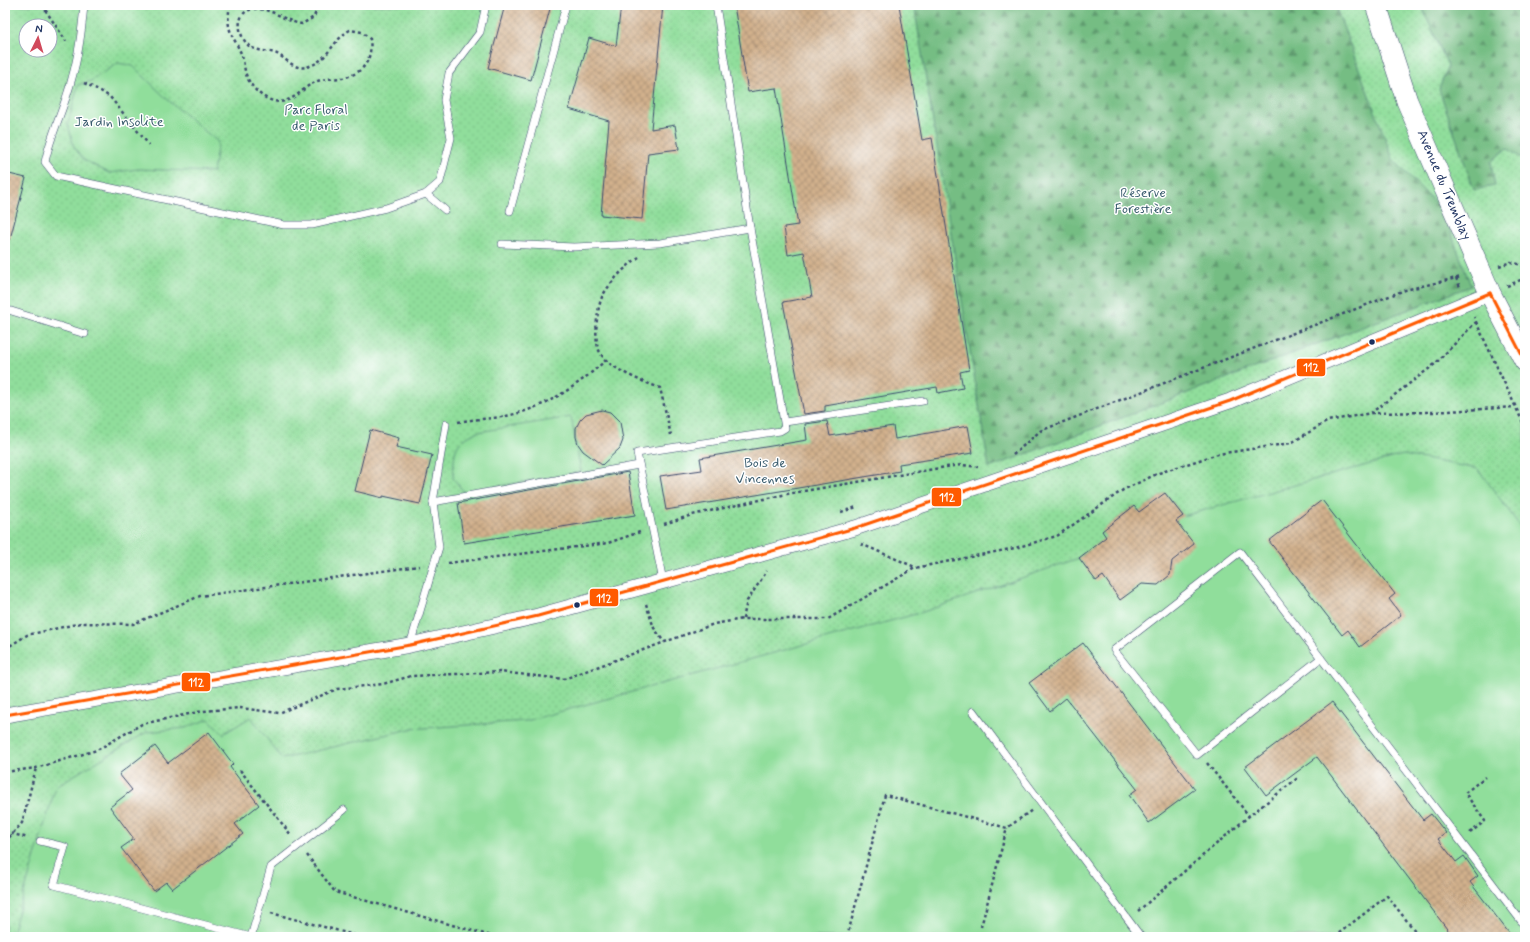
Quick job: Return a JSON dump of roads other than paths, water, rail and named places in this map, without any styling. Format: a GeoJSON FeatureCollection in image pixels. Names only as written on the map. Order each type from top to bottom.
{"type":"FeatureCollection","features":[{"type":"Feature","properties":{"kind":"main road","name":"Avenue du Tremblay"},"geometry":{"type":"LineString","coordinates":[[1376,5],[1407,101],[1490,293],[1525,361]]}},
{"type":"Feature","properties":{"kind":"street"},"geometry":{"type":"LineString","coordinates":[[5,715],[410,645],[538,616],[855,528],[1216,406],[1490,293]]}},
{"type":"Feature","properties":{"kind":"lane"},"geometry":{"type":"LineString","coordinates":[[84,5],[77,59],[72,79],[48,145],[45,162],[56,176],[284,225],[312,225],[386,208],[426,194],[440,182],[451,138],[444,100],[449,73],[480,32],[486,5]]}},
{"type":"Feature","properties":{"kind":"lane"},"geometry":{"type":"LineString","coordinates":[[510,211],[566,5]]}},
{"type":"Feature","properties":{"kind":"lane"},"geometry":{"type":"LineString","coordinates":[[663,581],[637,453],[782,430],[785,428],[750,228],[716,5]]}},
{"type":"Feature","properties":{"kind":"lane"},"geometry":{"type":"LineString","coordinates":[[426,194],[445,210]]}},
{"type":"Feature","properties":{"kind":"lane"},"geometry":{"type":"LineString","coordinates":[[502,244],[574,248],[660,243],[750,228]]}},
{"type":"Feature","properties":{"kind":"lane"},"geometry":{"type":"LineString","coordinates":[[5,310],[85,334]]}},
{"type":"Feature","properties":{"kind":"lane"},"geometry":{"type":"LineString","coordinates":[[784,422],[923,401]]}},
{"type":"Feature","properties":{"kind":"lane"},"geometry":{"type":"LineString","coordinates":[[410,645],[438,547],[433,502],[446,424]]}},
{"type":"Feature","properties":{"kind":"lane"},"geometry":{"type":"LineString","coordinates":[[433,502],[639,465]]}},
{"type":"Feature","properties":{"kind":"lane"},"geometry":{"type":"LineString","coordinates":[[1321,658],[1197,755],[1114,650],[1240,552],[1321,658],[1460,841],[1525,926]]}},
{"type":"Feature","properties":{"kind":"lane"},"geometry":{"type":"LineString","coordinates":[[973,711],[1042,803],[1138,936]]}},
{"type":"Feature","properties":{"kind":"lane"},"geometry":{"type":"LineString","coordinates":[[40,841],[65,848],[54,885],[251,937],[270,867],[344,810]]}},
{"type":"Feature","properties":{"kind":"park label","name":"Parc Floral de Paris"},"geometry":{"type":"Point","coordinates":[316,118]}},
{"type":"Feature","properties":{"kind":"park label","name":"Jardin Insolite"},"geometry":{"type":"Point","coordinates":[119,122]}},
{"type":"Feature","properties":{"kind":"park label","name":"Réserve Forestière"},"geometry":{"type":"Point","coordinates":[1143,202]}},
{"type":"Feature","properties":{"kind":"park label","name":"Bois de Vincennes"},"geometry":{"type":"Point","coordinates":[765,472]}}]}
